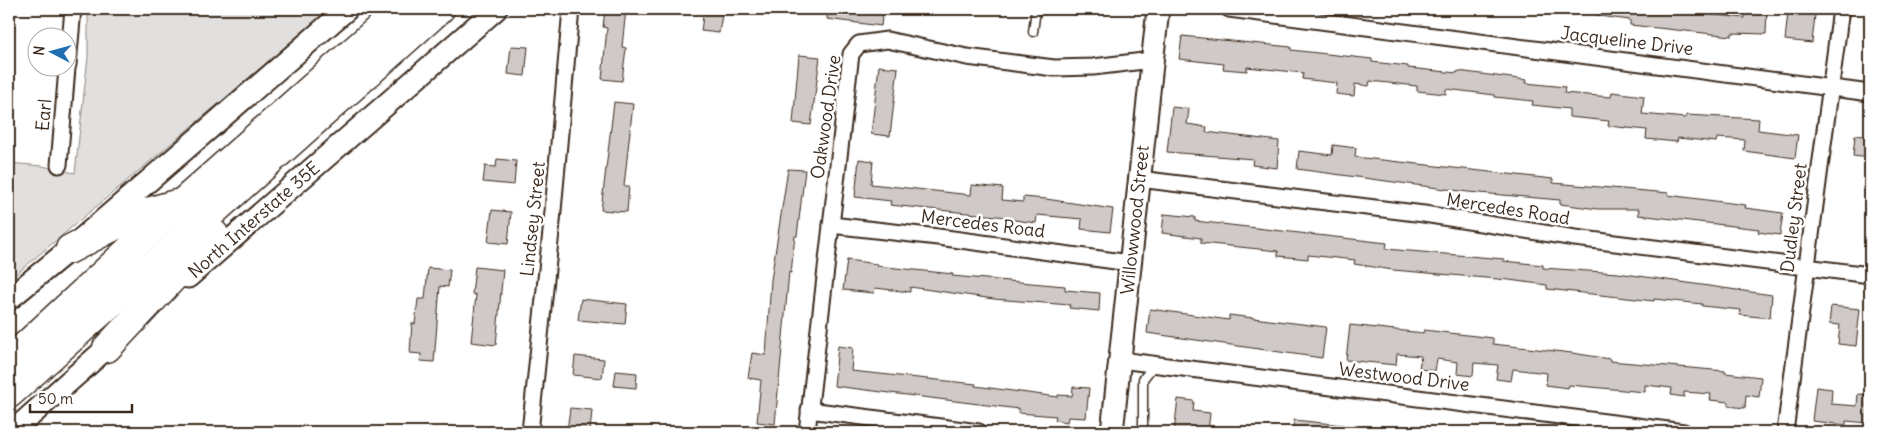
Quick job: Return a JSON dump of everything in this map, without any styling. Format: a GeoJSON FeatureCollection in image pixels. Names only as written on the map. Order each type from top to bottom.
{"type":"FeatureCollection","features":[{"type":"Feature","properties":{"kind":"highway"},"geometry":{"type":"LineString","coordinates":[[9,361],[183,202],[401,9]]}},
{"type":"Feature","properties":{"kind":"highway"},"geometry":{"type":"LineString","coordinates":[[9,394],[440,9]]}},
{"type":"Feature","properties":{"kind":"highway"},"geometry":{"type":"LineString","coordinates":[[108,348],[267,178],[292,142]]}},
{"type":"Feature","properties":{"kind":"highway"},"geometry":{"type":"LineString","coordinates":[[70,249],[134,216],[183,202]]}},
{"type":"Feature","properties":{"kind":"main road"},"geometry":{"type":"LineString","coordinates":[[9,299],[70,249],[347,9]]}},
{"type":"Feature","properties":{"kind":"main road","name":"North Interstate 35E"},"geometry":{"type":"LineString","coordinates":[[12,432],[496,9]]}},
{"type":"Feature","properties":{"kind":"main road","name":"Willowwood Street"},"geometry":{"type":"LineString","coordinates":[[1112,432],[1158,9]]}},
{"type":"Feature","properties":{"kind":"street","name":"Earl"},"geometry":{"type":"LineString","coordinates":[[70,28],[72,9]]}},
{"type":"Feature","properties":{"kind":"street","name":"Lindsey Street"},"geometry":{"type":"LineString","coordinates":[[530,432],[552,222],[571,9]]}},
{"type":"Feature","properties":{"kind":"street","name":"Jacqueline Drive"},"geometry":{"type":"LineString","coordinates":[[1229,9],[1870,93]]}},
{"type":"Feature","properties":{"kind":"street","name":"Dudley Street"},"geometry":{"type":"LineString","coordinates":[[1785,432],[1841,9]]}},
{"type":"Feature","properties":{"kind":"street","name":"Oakwood Drive"},"geometry":{"type":"LineString","coordinates":[[807,432],[852,54],[859,44],[887,40],[967,56],[1054,68],[1093,68],[1152,60]]}},
{"type":"Feature","properties":{"kind":"street","name":"Earl"},"geometry":{"type":"LineString","coordinates":[[59,165],[66,78]]}},
{"type":"Feature","properties":{"kind":"street","name":"Mercedes Road"},"geometry":{"type":"LineString","coordinates":[[1139,179],[1424,214],[1575,238],[1870,275]]}},
{"type":"Feature","properties":{"kind":"street","name":"Mercedes Road"},"geometry":{"type":"LineString","coordinates":[[831,226],[938,237],[1130,263]]}},
{"type":"Feature","properties":{"kind":"street","name":"Westwood Drive"},"geometry":{"type":"LineString","coordinates":[[1120,360],[1684,432]]}},
{"type":"Feature","properties":{"kind":"street"},"geometry":{"type":"LineString","coordinates":[[810,410],[978,432]]}},
{"type":"Feature","properties":{"kind":"lane"},"geometry":{"type":"LineString","coordinates":[[1033,32],[1036,9]]}},
{"type":"Feature","properties":{"kind":"lane"},"geometry":{"type":"LineString","coordinates":[[1144,432],[1143,379],[1156,364]]}},
{"type":"Feature","properties":{"kind":"shaded area"},"geometry":{"type":"Polygon","coordinates":[[[88,9],[331,9],[9,280],[9,163],[42,166],[75,173],[88,57],[88,9]]]}},
{"type":"Feature","properties":{"kind":"building"},"geometry":{"type":"Polygon","coordinates":[[[605,9],[626,9],[622,47],[626,48],[622,81],[602,79],[607,28],[603,27],[605,9]]]}},
{"type":"Feature","properties":{"kind":"building"},"geometry":{"type":"Polygon","coordinates":[[[704,9],[723,9],[719,33],[701,31],[704,9]]]}},
{"type":"Feature","properties":{"kind":"building"},"geometry":{"type":"Polygon","coordinates":[[[828,9],[883,9],[881,26],[827,19],[828,9]]]}},
{"type":"Feature","properties":{"kind":"building"},"geometry":{"type":"Polygon","coordinates":[[[1599,9],[1695,9],[1695,13],[1745,18],[1745,9],[1767,9],[1766,34],[1732,33],[1732,36],[1630,25],[1630,20],[1598,16],[1599,9]]]}},
{"type":"Feature","properties":{"kind":"building"},"geometry":{"type":"Polygon","coordinates":[[[1788,12],[1815,15],[1812,43],[1785,40],[1788,12]]]}},
{"type":"Feature","properties":{"kind":"building"},"geometry":{"type":"Polygon","coordinates":[[[1182,36],[1291,47],[1291,50],[1372,59],[1372,62],[1408,66],[1408,68],[1457,73],[1458,71],[1527,80],[1526,83],[1565,87],[1564,93],[1611,97],[1612,92],[1644,96],[1642,114],[1686,118],[1686,115],[1759,119],[1758,130],[1798,135],[1795,158],[1744,151],[1745,140],[1717,138],[1716,142],[1678,138],[1677,142],[1646,139],[1647,130],[1608,126],[1609,121],[1569,117],[1569,109],[1532,105],[1533,101],[1495,97],[1495,95],[1446,89],[1446,94],[1417,91],[1417,86],[1370,81],[1369,86],[1355,84],[1354,96],[1336,94],[1337,83],[1302,79],[1303,73],[1247,67],[1247,71],[1223,69],[1224,64],[1179,59],[1182,36]]]}},
{"type":"Feature","properties":{"kind":"building"},"geometry":{"type":"Polygon","coordinates":[[[511,46],[528,47],[525,76],[508,74],[511,46]]]}},
{"type":"Feature","properties":{"kind":"building"},"geometry":{"type":"Polygon","coordinates":[[[799,55],[820,57],[811,125],[793,123],[799,55]]]}},
{"type":"Feature","properties":{"kind":"building"},"geometry":{"type":"Polygon","coordinates":[[[879,66],[898,68],[890,136],[871,134],[879,66]]]}},
{"type":"Feature","properties":{"kind":"building"},"geometry":{"type":"Polygon","coordinates":[[[614,102],[633,104],[624,186],[629,186],[627,212],[601,210],[614,102]]]}},
{"type":"Feature","properties":{"kind":"building"},"geometry":{"type":"Polygon","coordinates":[[[1172,107],[1189,109],[1187,124],[1207,127],[1206,132],[1279,141],[1277,168],[1252,165],[1253,159],[1167,152],[1172,107]]]}},
{"type":"Feature","properties":{"kind":"building"},"geometry":{"type":"Polygon","coordinates":[[[1855,135],[1870,137],[1870,158],[1853,156],[1855,135]]]}},
{"type":"Feature","properties":{"kind":"building"},"geometry":{"type":"Polygon","coordinates":[[[1333,145],[1356,148],[1355,157],[1553,179],[1553,183],[1669,193],[1668,195],[1746,205],[1745,208],[1783,213],[1780,235],[1758,232],[1759,229],[1638,215],[1639,209],[1598,209],[1560,204],[1560,200],[1468,192],[1297,169],[1299,151],[1332,155],[1333,145]]]}},
{"type":"Feature","properties":{"kind":"building"},"geometry":{"type":"Polygon","coordinates":[[[497,159],[516,161],[514,185],[483,182],[485,166],[496,167],[497,159]]]}},
{"type":"Feature","properties":{"kind":"building"},"geometry":{"type":"Polygon","coordinates":[[[859,159],[873,161],[871,184],[971,195],[972,185],[1003,188],[1002,200],[1023,202],[1023,197],[1113,209],[1110,232],[1081,229],[1082,219],[1037,215],[1036,223],[1007,219],[1007,217],[890,205],[891,201],[855,197],[859,159]]]}},
{"type":"Feature","properties":{"kind":"building"},"geometry":{"type":"Polygon","coordinates":[[[788,169],[805,170],[797,236],[795,236],[791,273],[789,272],[775,424],[757,422],[761,380],[748,378],[752,353],[766,355],[771,280],[788,169]]]}},
{"type":"Feature","properties":{"kind":"building"},"geometry":{"type":"Polygon","coordinates":[[[492,210],[511,212],[508,244],[488,242],[492,210]]]}},
{"type":"Feature","properties":{"kind":"building"},"geometry":{"type":"Polygon","coordinates":[[[1164,214],[1195,217],[1195,221],[1387,243],[1386,249],[1504,259],[1503,261],[1543,265],[1543,268],[1618,273],[1772,295],[1770,318],[1740,315],[1741,310],[1702,306],[1702,304],[1654,299],[1654,301],[1547,289],[1547,285],[1393,270],[1354,264],[1355,260],[1308,255],[1308,259],[1278,256],[1278,251],[1201,243],[1201,238],[1162,233],[1164,214]]]}},
{"type":"Feature","properties":{"kind":"building"},"geometry":{"type":"Polygon","coordinates":[[[847,260],[877,264],[877,266],[953,274],[952,276],[1065,286],[1065,290],[1100,293],[1099,311],[1069,308],[1070,305],[994,299],[910,287],[910,292],[875,288],[874,293],[843,290],[847,260]]]}},
{"type":"Feature","properties":{"kind":"building"},"geometry":{"type":"Polygon","coordinates":[[[475,267],[503,270],[496,345],[471,342],[476,295],[472,294],[475,267]]]}},
{"type":"Feature","properties":{"kind":"building"},"geometry":{"type":"Polygon","coordinates":[[[428,268],[450,270],[448,287],[440,286],[434,362],[420,361],[421,354],[410,353],[412,323],[415,324],[418,299],[425,299],[428,268]]]}},
{"type":"Feature","properties":{"kind":"building"},"geometry":{"type":"Polygon","coordinates":[[[581,299],[627,304],[625,324],[578,320],[581,299]]]}},
{"type":"Feature","properties":{"kind":"building"},"geometry":{"type":"Polygon","coordinates":[[[1831,306],[1860,309],[1856,346],[1838,344],[1840,325],[1829,324],[1831,306]]]}},
{"type":"Feature","properties":{"kind":"building"},"geometry":{"type":"Polygon","coordinates":[[[1150,309],[1229,320],[1229,315],[1326,327],[1322,358],[1147,333],[1150,309]]]}},
{"type":"Feature","properties":{"kind":"building"},"geometry":{"type":"Polygon","coordinates":[[[1350,325],[1423,333],[1424,330],[1493,338],[1493,344],[1572,353],[1610,359],[1610,361],[1725,371],[1725,373],[1761,377],[1759,397],[1746,395],[1745,408],[1728,406],[1729,402],[1710,400],[1711,394],[1684,392],[1684,397],[1671,395],[1672,388],[1645,385],[1645,392],[1569,385],[1568,388],[1546,385],[1547,373],[1513,369],[1511,381],[1496,379],[1498,365],[1474,363],[1473,376],[1457,374],[1458,362],[1437,359],[1435,371],[1419,369],[1421,356],[1397,354],[1396,365],[1346,360],[1350,325]]]}},
{"type":"Feature","properties":{"kind":"building"},"geometry":{"type":"Polygon","coordinates":[[[838,346],[853,348],[851,371],[976,384],[975,386],[1058,397],[1058,395],[1072,396],[1073,387],[1089,388],[1086,418],[1068,417],[1067,422],[1055,420],[1056,416],[1019,413],[1019,409],[834,386],[838,346]]]}},
{"type":"Feature","properties":{"kind":"building"},"geometry":{"type":"Polygon","coordinates":[[[575,356],[604,359],[602,378],[573,375],[575,356]]]}},
{"type":"Feature","properties":{"kind":"building"},"geometry":{"type":"Polygon","coordinates":[[[616,371],[637,373],[636,388],[614,386],[616,371]]]}},
{"type":"Feature","properties":{"kind":"building"},"geometry":{"type":"Polygon","coordinates":[[[1816,387],[1832,389],[1831,404],[1857,406],[1858,394],[1870,395],[1869,423],[1846,421],[1846,425],[1812,421],[1816,387]]]}},
{"type":"Feature","properties":{"kind":"building"},"geometry":{"type":"Polygon","coordinates":[[[1178,399],[1194,401],[1193,411],[1210,413],[1208,432],[1174,432],[1178,399]]]}},
{"type":"Feature","properties":{"kind":"building"},"geometry":{"type":"Polygon","coordinates":[[[570,408],[592,410],[590,432],[567,431],[570,408]]]}},
{"type":"Feature","properties":{"kind":"building"},"geometry":{"type":"Polygon","coordinates":[[[1294,420],[1343,425],[1343,432],[1293,432],[1294,420]]]}}]}
